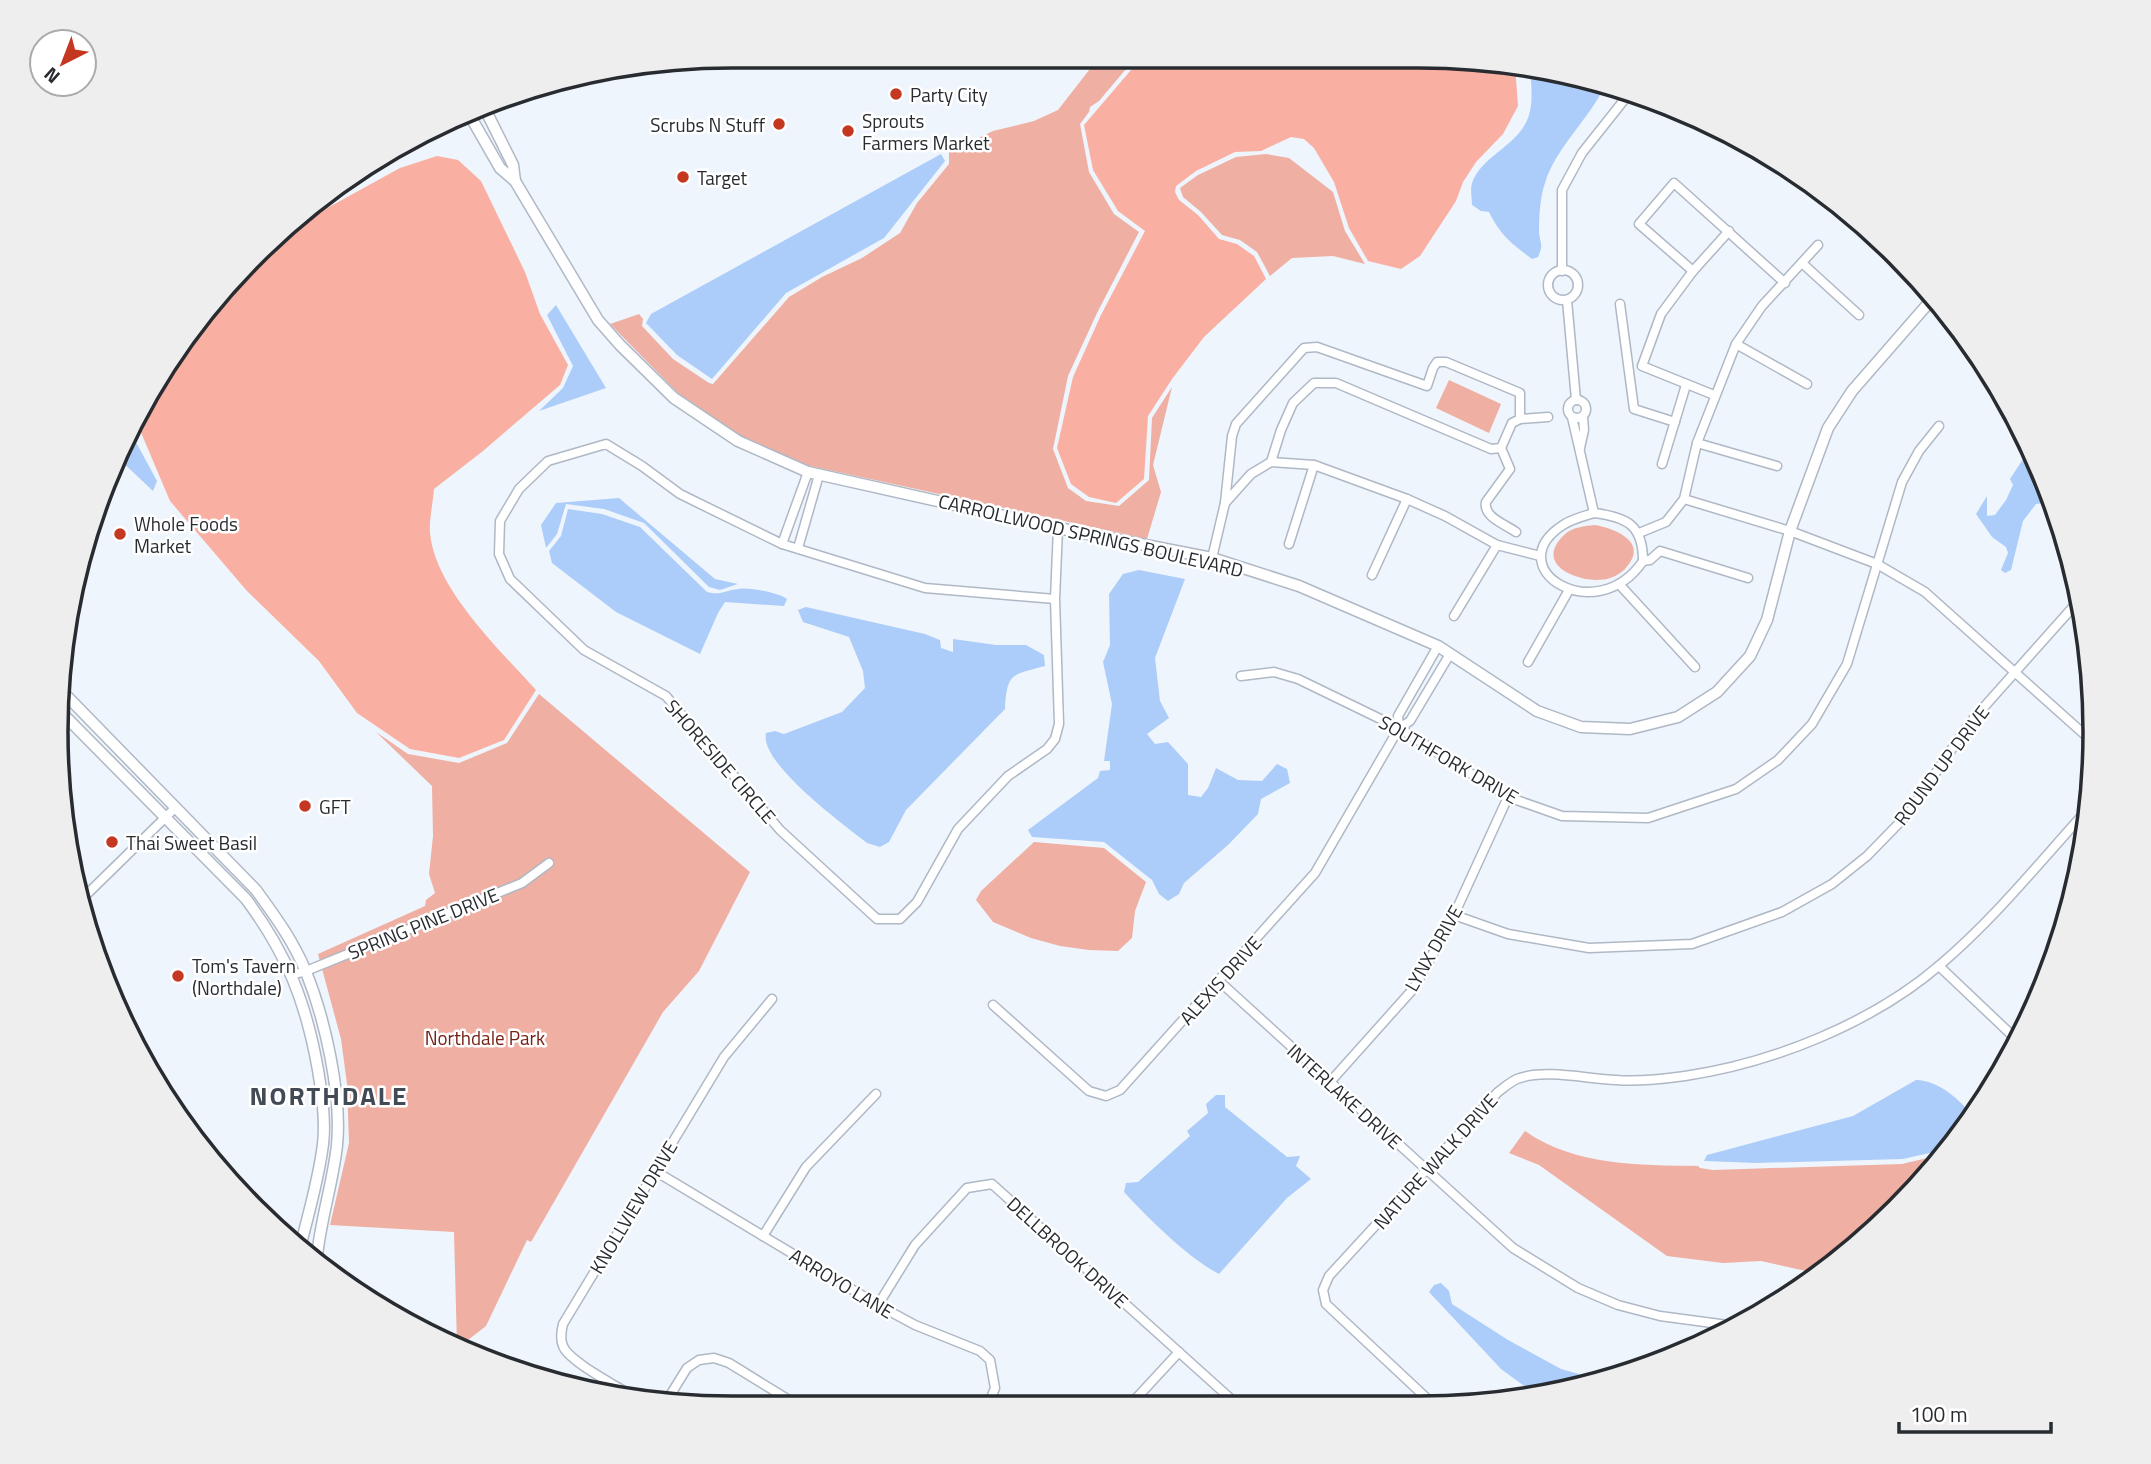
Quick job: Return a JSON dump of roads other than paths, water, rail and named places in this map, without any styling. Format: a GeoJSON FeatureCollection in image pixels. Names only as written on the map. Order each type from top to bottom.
{"type":"FeatureCollection","features":[{"type":"Feature","properties":{"kind":"street"},"geometry":{"type":"LineString","coordinates":[[1562,271],[1562,190],[1582,153],[1624,101]]}},
{"type":"Feature","properties":{"kind":"street","name":"CARROLLWOOD SPRINGS BOULEVARD"},"geometry":{"type":"LineString","coordinates":[[488,115],[513,165],[515,181]]}},
{"type":"Feature","properties":{"kind":"street","name":"CARROLLWOOD SPRINGS BOULEVARD"},"geometry":{"type":"LineString","coordinates":[[473,121],[500,168],[515,181],[598,320],[674,398],[738,441],[819,475],[1058,528],[1212,558],[1299,586],[1438,646],[1537,711],[1581,727],[1630,729],[1678,717],[1717,692],[1750,656],[1767,621],[1790,531],[1819,450],[1840,406],[1927,305]]}},
{"type":"Feature","properties":{"kind":"street"},"geometry":{"type":"LineString","coordinates":[[1693,271],[1639,224],[1674,183],[1785,283]]}},
{"type":"Feature","properties":{"kind":"street"},"geometry":{"type":"LineString","coordinates":[[1642,366],[1661,314],[1693,271],[1729,231]]}},
{"type":"Feature","properties":{"kind":"street"},"geometry":{"type":"LineString","coordinates":[[1639,533],[1666,522],[1684,499],[1696,443],[1736,344],[1762,306],[1818,245]]}},
{"type":"Feature","properties":{"kind":"street"},"geometry":{"type":"LineString","coordinates":[[1802,263],[1859,315]]}},
{"type":"Feature","properties":{"kind":"street"},"geometry":{"type":"LineString","coordinates":[[1562,271],[1571,273],[1577,281],[1577,290],[1567,300],[1557,299],[1549,288],[1553,275],[1562,271]]}},
{"type":"Feature","properties":{"kind":"street"},"geometry":{"type":"LineString","coordinates":[[1567,300],[1576,400]]}},
{"type":"Feature","properties":{"kind":"street"},"geometry":{"type":"LineString","coordinates":[[1619,304],[1634,409],[1675,422]]}},
{"type":"Feature","properties":{"kind":"street"},"geometry":{"type":"LineString","coordinates":[[1736,344],[1807,384]]}},
{"type":"Feature","properties":{"kind":"street"},"geometry":{"type":"LineString","coordinates":[[1212,558],[1225,505],[1232,436],[1236,424],[1304,348],[1317,347],[1427,386],[1437,362],[1446,362],[1520,393],[1520,419]]}},
{"type":"Feature","properties":{"kind":"street"},"geometry":{"type":"LineString","coordinates":[[1628,364],[1642,366],[1714,395]]}},
{"type":"Feature","properties":{"kind":"street"},"geometry":{"type":"LineString","coordinates":[[1270,462],[1293,403],[1314,383],[1336,383],[1492,449],[1501,448]]}},
{"type":"Feature","properties":{"kind":"street"},"geometry":{"type":"LineString","coordinates":[[1662,464],[1686,385]]}},
{"type":"Feature","properties":{"kind":"street"},"geometry":{"type":"LineString","coordinates":[[1572,417],[1577,419],[1587,412],[1582,401],[1576,400],[1569,405],[1568,412],[1572,417],[1594,513]]}},
{"type":"Feature","properties":{"kind":"street"},"geometry":{"type":"LineString","coordinates":[[1516,532],[1488,513],[1485,508],[1486,502],[1510,469],[1501,448],[1512,423],[1520,419],[1548,417]]}},
{"type":"Feature","properties":{"kind":"street"},"geometry":{"type":"LineString","coordinates":[[1579,451],[1584,430],[1583,417]]}},
{"type":"Feature","properties":{"kind":"street","name":"SOUTHFORK DRIVE"},"geometry":{"type":"LineString","coordinates":[[1241,676],[1274,672],[1298,679],[1399,728],[1508,797],[1562,816],[1648,818],[1736,789],[1779,760],[1812,724],[1847,664],[1902,482],[1919,451],[1939,426]]}},
{"type":"Feature","properties":{"kind":"street"},"geometry":{"type":"LineString","coordinates":[[1696,443],[1777,466]]}},
{"type":"Feature","properties":{"kind":"street","name":"SHORESIDE CIRCLE"},"geometry":{"type":"LineString","coordinates":[[1055,599],[925,588],[782,544],[680,494],[606,444],[548,461],[519,489],[500,521],[499,554],[510,579],[584,650],[666,696],[780,830],[877,919],[900,919],[909,911],[917,902],[958,829],[1008,776],[1047,749],[1055,738],[1059,724],[1055,599],[1058,528]]}},
{"type":"Feature","properties":{"kind":"street"},"geometry":{"type":"LineString","coordinates":[[1225,505],[1251,474],[1270,462],[1314,466],[1407,499],[1445,516],[1497,545],[1540,556]]}},
{"type":"Feature","properties":{"kind":"street"},"geometry":{"type":"LineString","coordinates":[[1289,544],[1314,466]]}},
{"type":"Feature","properties":{"kind":"street"},"geometry":{"type":"LineString","coordinates":[[782,544],[808,472]]}},
{"type":"Feature","properties":{"kind":"street"},"geometry":{"type":"LineString","coordinates":[[797,548],[819,475]]}},
{"type":"Feature","properties":{"kind":"street"},"geometry":{"type":"LineString","coordinates":[[1372,575],[1407,499]]}},
{"type":"Feature","properties":{"kind":"street"},"geometry":{"type":"LineString","coordinates":[[1684,499],[1790,531],[1877,564],[1925,592],[2083,733]]}},
{"type":"Feature","properties":{"kind":"street"},"geometry":{"type":"LineString","coordinates":[[1643,561],[1639,533],[1631,525],[1613,516],[1594,513],[1561,526],[1546,542],[1540,556],[1551,580],[1569,590],[1585,593],[1599,592],[1619,584],[1643,561],[1650,560],[1660,551],[1748,578]]}},
{"type":"Feature","properties":{"kind":"street"},"geometry":{"type":"LineString","coordinates":[[1454,616],[1497,545]]}},
{"type":"Feature","properties":{"kind":"street"},"geometry":{"type":"LineString","coordinates":[[1619,584],[1628,597],[1695,667]]}},
{"type":"Feature","properties":{"kind":"street"},"geometry":{"type":"LineString","coordinates":[[1528,662],[1569,590]]}},
{"type":"Feature","properties":{"kind":"street","name":"ROUND UP DRIVE"},"geometry":{"type":"LineString","coordinates":[[1454,915],[1508,934],[1590,948],[1692,944],[1782,912],[1832,884],[1867,856],[1908,814],[1968,725],[2071,610]]}},
{"type":"Feature","properties":{"kind":"street","name":"ALEXIS DRIVE"},"geometry":{"type":"LineString","coordinates":[[1399,728],[1398,716],[1438,646]]}},
{"type":"Feature","properties":{"kind":"street","name":"ALEXIS DRIVE"},"geometry":{"type":"LineString","coordinates":[[993,1005],[1089,1091],[1106,1097],[1120,1090],[1315,873],[1399,728],[1410,721],[1450,654]]}},
{"type":"Feature","properties":{"kind":"street"},"geometry":{"type":"LineString","coordinates":[[70,700],[256,890],[282,925],[306,971],[324,1028],[335,1090],[337,1143],[316,1249]]}},
{"type":"Feature","properties":{"kind":"street"},"geometry":{"type":"LineString","coordinates":[[69,720],[246,899],[270,932],[292,975],[313,1043],[322,1091],[323,1142],[302,1238]]}},
{"type":"Feature","properties":{"kind":"street","name":"LYNX DRIVE"},"geometry":{"type":"LineString","coordinates":[[1330,1082],[1414,988],[1454,915],[1508,797]]}},
{"type":"Feature","properties":{"kind":"street"},"geometry":{"type":"LineString","coordinates":[[88,893],[176,807]]}},
{"type":"Feature","properties":{"kind":"street","name":"NATURE WALK DRIVE"},"geometry":{"type":"LineString","coordinates":[[1424,1396],[1326,1304],[1323,1290],[1329,1276],[1498,1092],[1519,1078],[1540,1074],[1633,1080],[1685,1076],[1758,1060],[1825,1035],[1883,1005],[1939,966],[1987,921],[2077,822]]}},
{"type":"Feature","properties":{"kind":"street","name":"SPRING PINE DRIVE"},"geometry":{"type":"LineString","coordinates":[[292,975],[522,883],[549,863]]}},
{"type":"Feature","properties":{"kind":"street"},"geometry":{"type":"LineString","coordinates":[[1939,966],[2010,1033]]}},
{"type":"Feature","properties":{"kind":"street","name":"INTERLAKE DRIVE"},"geometry":{"type":"LineString","coordinates":[[1219,981],[1513,1248],[1578,1288],[1618,1305],[1660,1317],[1719,1324]]}},
{"type":"Feature","properties":{"kind":"street","name":"KNOLLVIEW DRIVE"},"geometry":{"type":"LineString","coordinates":[[614,1385],[571,1358],[563,1348],[560,1336],[563,1324],[724,1057],[772,999]]}},
{"type":"Feature","properties":{"kind":"street"},"geometry":{"type":"LineString","coordinates":[[763,1236],[806,1167],[876,1094]]}},
{"type":"Feature","properties":{"kind":"street","name":"ARROYO LANE"},"geometry":{"type":"LineString","coordinates":[[655,1171],[878,1306],[915,1325],[980,1351],[990,1360],[995,1388],[992,1396]]}},
{"type":"Feature","properties":{"kind":"street","name":"DELLBROOK DRIVE"},"geometry":{"type":"LineString","coordinates":[[878,1306],[915,1245],[967,1188],[992,1184],[1228,1396]]}},
{"type":"Feature","properties":{"kind":"street"},"geometry":{"type":"LineString","coordinates":[[1138,1396],[1179,1352]]}},
{"type":"Feature","properties":{"kind":"street"},"geometry":{"type":"LineString","coordinates":[[672,1392],[687,1368],[699,1360],[714,1358],[729,1363],[783,1396]]}},
{"type":"Feature","properties":{"kind":"water"},"geometry":{"type":"Polygon","coordinates":[[[1531,78],[1600,94],[1550,170],[1540,207],[1541,249],[1538,257],[1532,259],[1507,238],[1489,212],[1481,211],[1472,205],[1471,191],[1477,173],[1526,123],[1532,89],[1531,78]]]}},
{"type":"Feature","properties":{"kind":"water"},"geometry":{"type":"Polygon","coordinates":[[[941,154],[945,161],[884,238],[786,293],[712,379],[677,355],[646,323],[651,314],[941,154]]]}},
{"type":"Feature","properties":{"kind":"water"},"geometry":{"type":"Polygon","coordinates":[[[556,305],[606,388],[539,411],[563,388],[573,366],[547,315],[556,305]]]}},
{"type":"Feature","properties":{"kind":"water"},"geometry":{"type":"Polygon","coordinates":[[[136,441],[157,481],[153,491],[125,465],[136,441]]]}},
{"type":"Feature","properties":{"kind":"water"},"geometry":{"type":"Polygon","coordinates":[[[2023,459],[2042,503],[2036,504],[2023,521],[2011,570],[2005,573],[2001,570],[2008,553],[2006,547],[1992,537],[1976,514],[1987,496],[1987,516],[1995,515],[2006,500],[2013,485],[2010,479],[2023,459]]]}},
{"type":"Feature","properties":{"kind":"water"},"geometry":{"type":"Polygon","coordinates":[[[619,498],[715,579],[738,584],[720,590],[709,587],[644,523],[604,509],[566,504],[557,534],[546,548],[541,525],[556,503],[619,498]]]}},
{"type":"Feature","properties":{"kind":"water"},"geometry":{"type":"Polygon","coordinates":[[[568,509],[602,514],[640,527],[707,592],[744,589],[764,591],[787,599],[784,606],[725,602],[700,654],[616,612],[552,563],[549,551],[561,536],[568,509]]]}},
{"type":"Feature","properties":{"kind":"water"},"geometry":{"type":"Polygon","coordinates":[[[1139,570],[1185,579],[1155,658],[1160,701],[1169,718],[1147,734],[1155,744],[1168,742],[1188,764],[1188,795],[1201,797],[1216,768],[1238,780],[1262,781],[1277,764],[1287,769],[1290,783],[1261,799],[1258,814],[1228,845],[1184,883],[1179,894],[1168,901],[1159,894],[1152,880],[1104,842],[1032,837],[1028,830],[1098,778],[1100,771],[1110,770],[1110,761],[1104,761],[1112,704],[1103,662],[1110,645],[1109,594],[1123,574],[1139,570]]]}},
{"type":"Feature","properties":{"kind":"water"},"geometry":{"type":"Polygon","coordinates":[[[806,607],[925,634],[940,640],[941,648],[953,652],[953,639],[996,645],[1026,645],[1044,655],[1045,666],[1013,677],[1007,688],[1005,709],[906,810],[889,842],[880,847],[867,843],[805,792],[775,760],[767,746],[766,733],[775,731],[784,734],[842,712],[865,688],[863,671],[849,637],[803,622],[798,610],[806,607]]]}},
{"type":"Feature","properties":{"kind":"water"},"geometry":{"type":"Polygon","coordinates":[[[1916,1080],[1941,1087],[1966,1108],[1933,1152],[1903,1159],[1757,1163],[1704,1161],[1707,1155],[1853,1116],[1916,1080]]]}},
{"type":"Feature","properties":{"kind":"water"},"geometry":{"type":"Polygon","coordinates":[[[1216,1095],[1225,1095],[1225,1107],[1287,1157],[1300,1156],[1296,1166],[1311,1179],[1287,1198],[1219,1274],[1181,1248],[1124,1192],[1126,1183],[1138,1182],[1190,1136],[1187,1131],[1208,1113],[1206,1104],[1216,1095]]]}},
{"type":"Feature","properties":{"kind":"water"},"geometry":{"type":"Polygon","coordinates":[[[1441,1283],[1449,1291],[1452,1304],[1508,1340],[1561,1369],[1582,1375],[1525,1387],[1501,1369],[1429,1292],[1434,1285],[1441,1283]]]}},
{"type":"Feature","properties":{"kind":"place","name":"Party City"},"geometry":{"type":"Point","coordinates":[896,94]}},
{"type":"Feature","properties":{"kind":"place","name":"Scrubs N Stuff"},"geometry":{"type":"Point","coordinates":[779,124]}},
{"type":"Feature","properties":{"kind":"place","name":"Sprouts Farmers Market"},"geometry":{"type":"Point","coordinates":[848,131]}},
{"type":"Feature","properties":{"kind":"place","name":"Target"},"geometry":{"type":"Point","coordinates":[683,177]}},
{"type":"Feature","properties":{"kind":"place","name":"Whole Foods Market"},"geometry":{"type":"Point","coordinates":[120,534]}},
{"type":"Feature","properties":{"kind":"place","name":"GFT"},"geometry":{"type":"Point","coordinates":[305,806]}},
{"type":"Feature","properties":{"kind":"place","name":"Thai Sweet Basil"},"geometry":{"type":"Point","coordinates":[112,842]}},
{"type":"Feature","properties":{"kind":"place","name":"Tom's Tavern (Northdale)"},"geometry":{"type":"Point","coordinates":[178,976]}},
{"type":"Feature","properties":{"kind":"district","name":"NORTHDALE"},"geometry":{"type":"Point","coordinates":[329,1095]}},
{"type":"Feature","properties":{"kind":"park label","name":"Northdale Park"},"geometry":{"type":"Point","coordinates":[485,1037]}}]}
